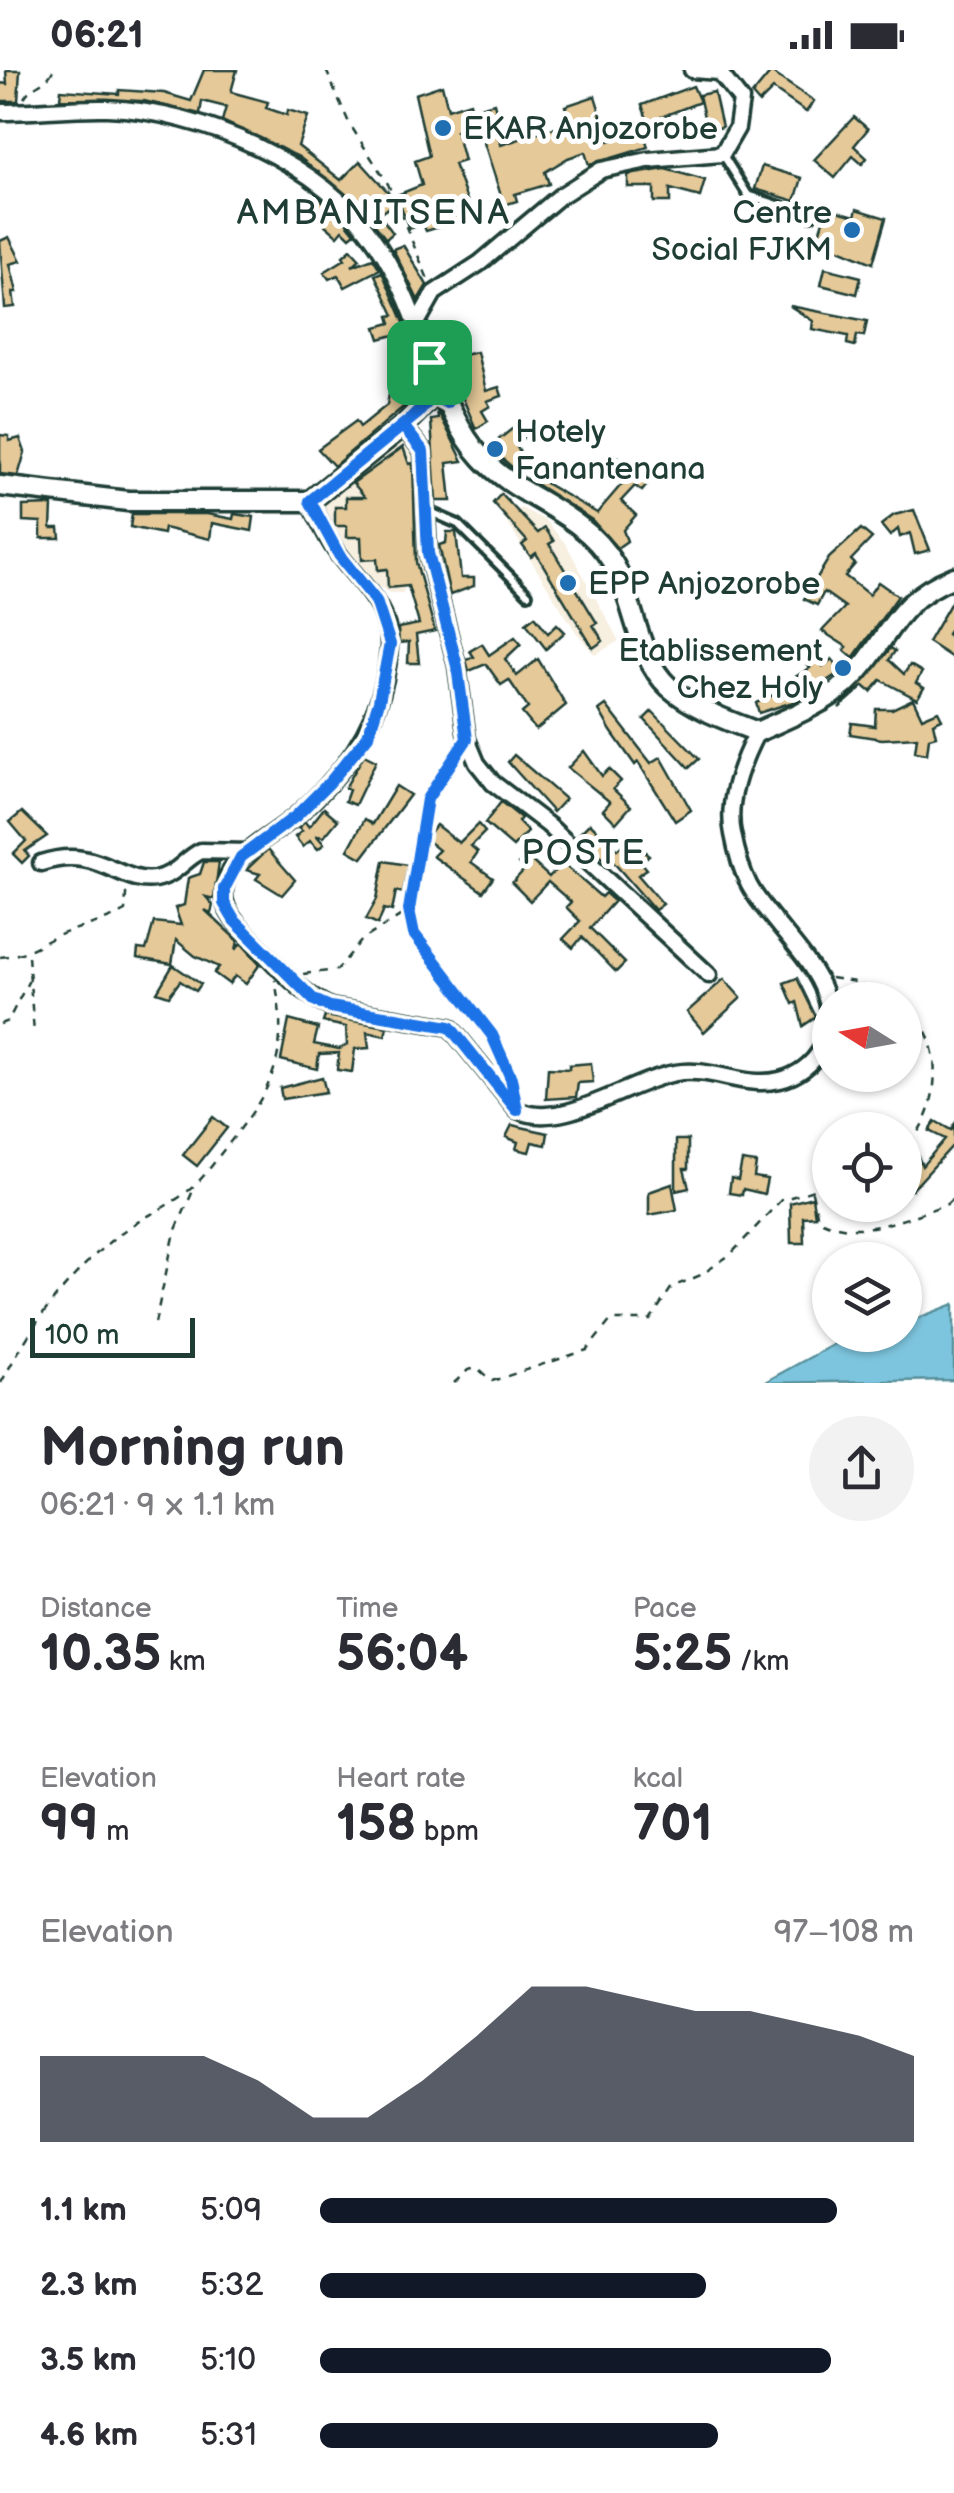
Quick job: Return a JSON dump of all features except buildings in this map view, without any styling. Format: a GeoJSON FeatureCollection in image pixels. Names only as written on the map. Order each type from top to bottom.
{"type":"FeatureCollection","features":[{"type":"Feature","properties":{"kind":"main road"},"geometry":{"type":"LineString","coordinates":[[429,362],[440,399],[484,460],[564,511],[612,562],[631,600],[646,650],[667,686],[700,708],[757,732],[814,705],[846,683],[911,598],[954,577]]}},
{"type":"Feature","properties":{"kind":"main road"},"geometry":{"type":"LineString","coordinates":[[0,486],[128,500],[310,501],[440,399]]}},
{"type":"Feature","properties":{"kind":"street"},"geometry":{"type":"LineString","coordinates":[[417,322],[434,293],[480,263],[560,196],[601,170],[648,160],[722,154],[737,128],[741,100],[719,72],[692,70]]}},
{"type":"Feature","properties":{"kind":"street"},"geometry":{"type":"LineString","coordinates":[[0,112],[107,108],[162,114],[209,125],[257,145],[314,183],[376,241],[417,322],[429,362]]}},
{"type":"Feature","properties":{"kind":"street"},"geometry":{"type":"LineString","coordinates":[[403,426],[423,451],[428,553],[457,666],[467,739],[477,763],[493,783],[548,825],[709,975]]}},
{"type":"Feature","properties":{"kind":"street"},"geometry":{"type":"LineString","coordinates":[[310,501],[339,555],[376,601],[390,644],[368,736],[307,805],[250,852],[230,874],[224,903],[271,959],[314,1000],[330,1007],[450,1027],[517,1110],[531,1116],[557,1117],[625,1087],[692,1070],[751,1082],[781,1080],[814,1063],[828,1037],[829,1008],[820,980],[749,885],[732,831],[741,762],[757,732]]}},
{"type":"Feature","properties":{"kind":"street"},"geometry":{"type":"LineString","coordinates":[[41,864],[75,856],[150,880],[176,873],[201,852],[250,852]]}},
{"type":"Feature","properties":{"kind":"lane"},"geometry":{"type":"LineString","coordinates":[[722,154],[748,195],[811,216]]}},
{"type":"Feature","properties":{"kind":"lane"},"geometry":{"type":"LineString","coordinates":[[424,510],[458,524],[528,594]]}},
{"type":"Feature","properties":{"kind":"path"},"geometry":{"type":"LineString","coordinates":[[22,112],[28,90],[47,82],[53,70]]}},
{"type":"Feature","properties":{"kind":"path"},"geometry":{"type":"LineString","coordinates":[[326,70],[349,123],[388,184],[434,293]]}},
{"type":"Feature","properties":{"kind":"path"},"geometry":{"type":"LineString","coordinates":[[467,739],[427,799],[409,910],[414,934],[492,1035],[511,1078],[517,1110]]}},
{"type":"Feature","properties":{"kind":"path"},"geometry":{"type":"LineString","coordinates":[[0,957],[28,955],[52,938],[104,923],[125,911],[126,894],[150,880]]}},
{"type":"Feature","properties":{"kind":"path"},"geometry":{"type":"LineString","coordinates":[[299,974],[337,970],[362,940],[409,910]]}},
{"type":"Feature","properties":{"kind":"path"},"geometry":{"type":"LineString","coordinates":[[28,955],[34,1033]]}},
{"type":"Feature","properties":{"kind":"path"},"geometry":{"type":"LineString","coordinates":[[155,1323],[174,1232],[195,1185],[261,1103],[276,1073],[280,1010],[271,959]]}},
{"type":"Feature","properties":{"kind":"path"},"geometry":{"type":"LineString","coordinates":[[820,980],[836,977],[855,982]]}},
{"type":"Feature","properties":{"kind":"path"},"geometry":{"type":"LineString","coordinates":[[0,1024],[8,1021],[29,979]]}},
{"type":"Feature","properties":{"kind":"path"},"geometry":{"type":"LineString","coordinates":[[922,1026],[934,1071],[930,1108],[922,1128]]}},
{"type":"Feature","properties":{"kind":"path"},"geometry":{"type":"LineString","coordinates":[[1,1383],[34,1321],[52,1298],[114,1238],[195,1185]]}},
{"type":"Feature","properties":{"kind":"path"},"geometry":{"type":"LineString","coordinates":[[454,1383],[468,1370],[478,1368],[492,1381],[586,1350],[611,1320],[650,1320],[672,1288],[701,1275],[731,1254],[782,1200],[812,1189]]}},
{"type":"Feature","properties":{"kind":"path"},"geometry":{"type":"LineString","coordinates":[[922,1212],[947,1204],[954,1197]]}},
{"type":"Feature","properties":{"kind":"path"},"geometry":{"type":"LineString","coordinates":[[823,1222],[864,1230],[890,1222]]}},
{"type":"Feature","properties":{"kind":"shaded area"},"geometry":{"type":"Polygon","coordinates":[[[394,437],[421,451],[427,571],[407,576],[403,593],[389,593],[368,579],[336,542],[318,498],[394,437]]]}},
{"type":"Feature","properties":{"kind":"shaded area","name":"EPP Anjozorobe"},"geometry":{"type":"Polygon","coordinates":[[[521,508],[546,521],[566,544],[619,641],[595,655],[576,632],[505,519],[521,508]]]}},
{"type":"Feature","properties":{"kind":"water"},"geometry":{"type":"Polygon","coordinates":[[[954,1304],[954,1380],[763,1383],[820,1352],[922,1352],[922,1316],[954,1304]]]}},
{"type":"Feature","properties":{"kind":"place","name":"EKAR Anjozorobe"},"geometry":{"type":"Point","coordinates":[443,128]}},
{"type":"Feature","properties":{"kind":"place","name":"Centre Social FJKM"},"geometry":{"type":"Point","coordinates":[852,230]}},
{"type":"Feature","properties":{"kind":"place","name":"Hotely Fanantenana"},"geometry":{"type":"Point","coordinates":[495,449]}},
{"type":"Feature","properties":{"kind":"place","name":"EPP Anjozorobe"},"geometry":{"type":"Point","coordinates":[568,583]}},
{"type":"Feature","properties":{"kind":"place","name":"Etablissement Chez Holy"},"geometry":{"type":"Point","coordinates":[843,668]}},
{"type":"Feature","properties":{"kind":"district","name":"AMBANITSENA"},"geometry":{"type":"Point","coordinates":[374,212]}},
{"type":"Feature","properties":{"kind":"district","name":"POSTE"},"geometry":{"type":"Point","coordinates":[584,852]}},
{"type":"Feature","properties":{"kind":"route"},"geometry":{"type":"LineString","coordinates":[[429,362],[433,396],[418,413],[310,501],[339,555],[376,601],[390,644],[368,736],[296,816],[241,857],[224,889],[224,903],[234,920],[314,1000],[330,1007],[450,1027],[517,1110],[511,1078],[492,1035],[414,934],[409,910],[427,799],[467,739],[457,666],[428,553],[423,451],[403,426],[418,413],[433,396],[447,403],[434,364],[429,362]]}}]}
